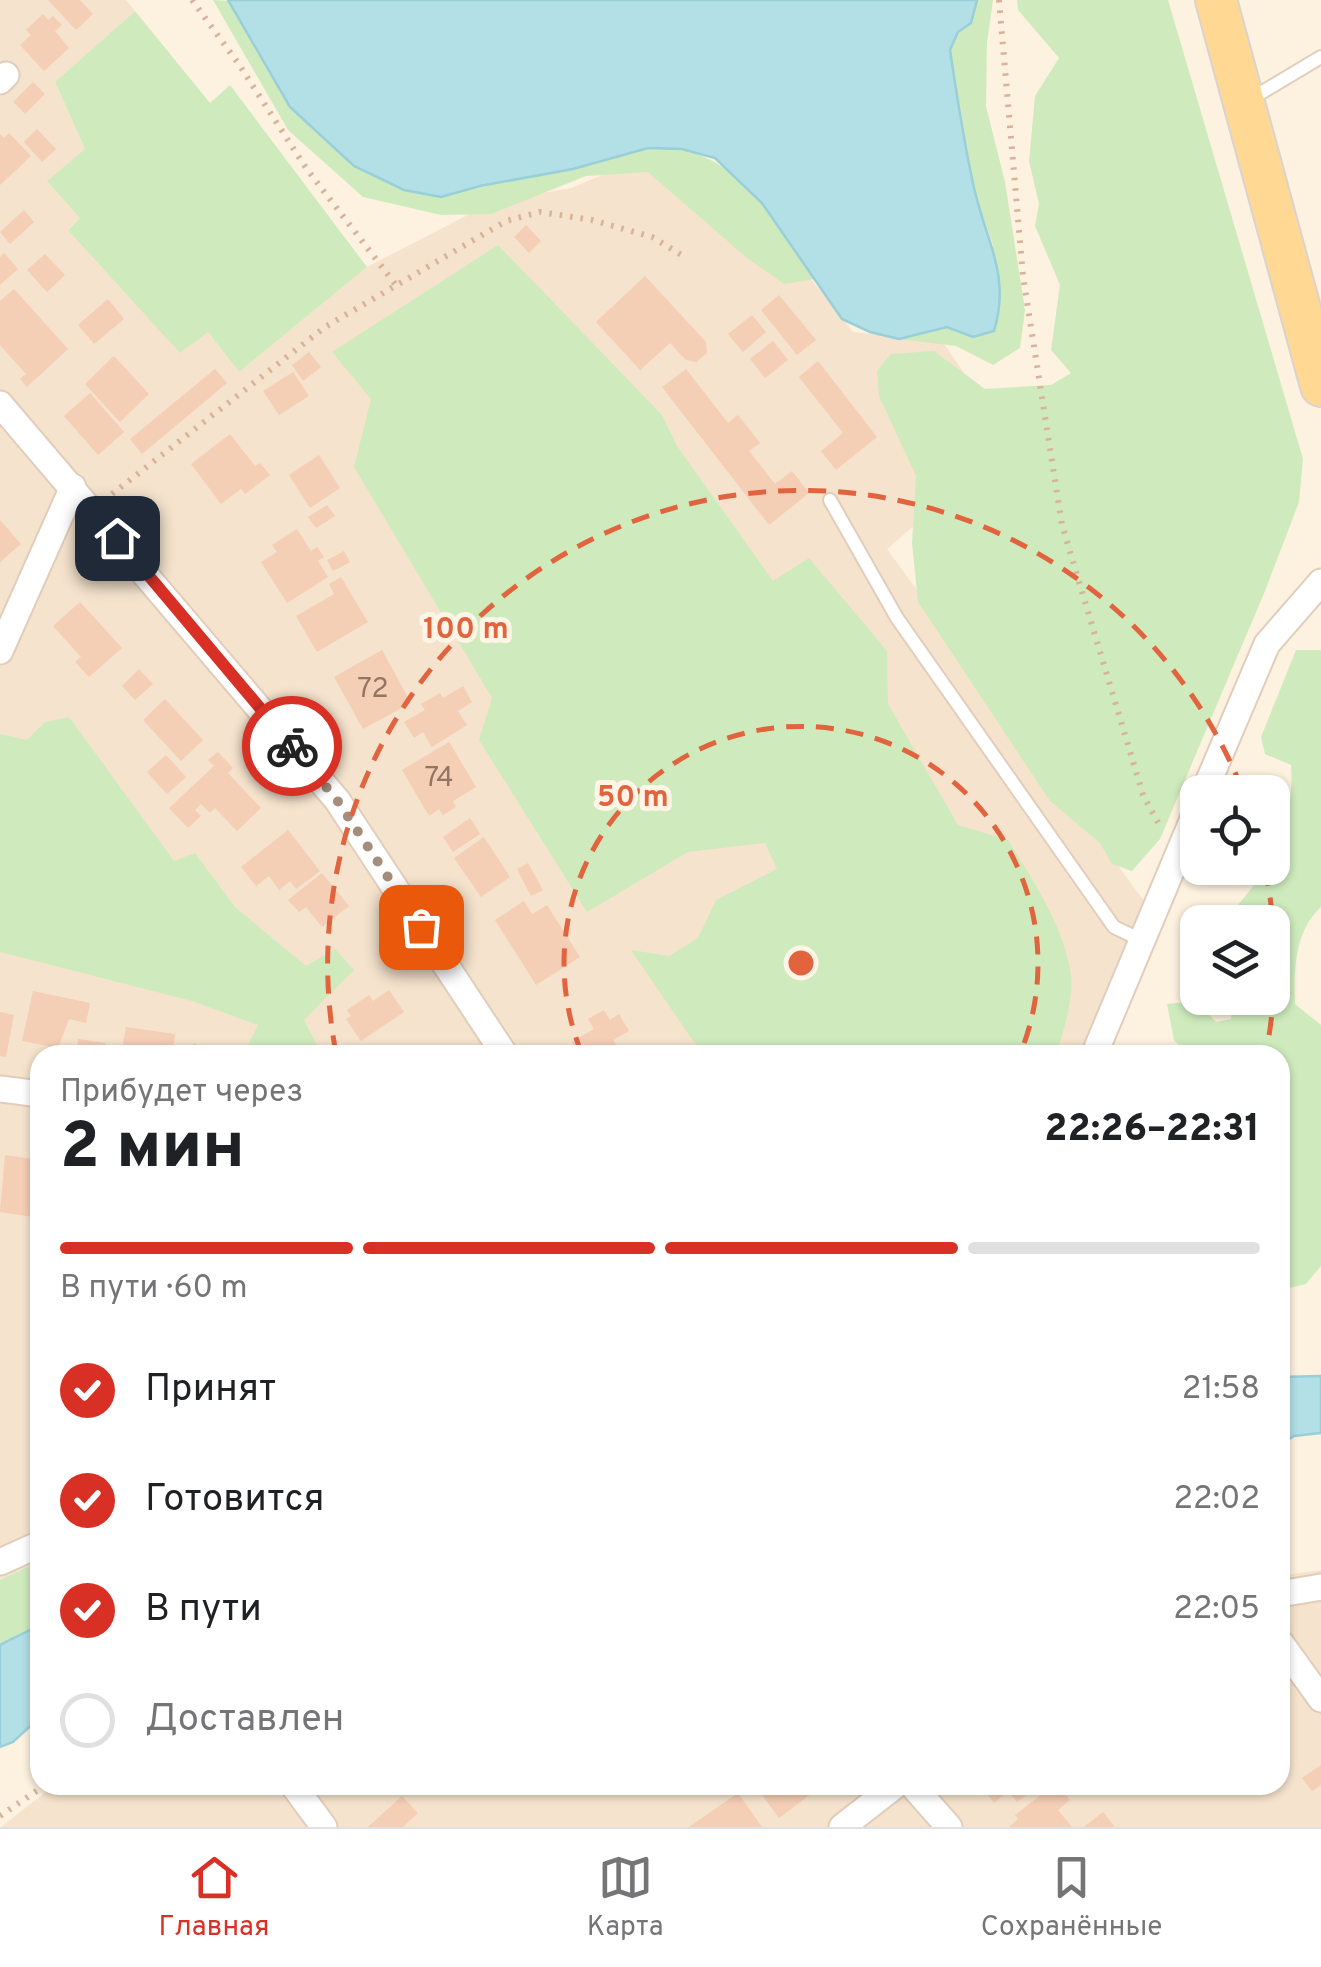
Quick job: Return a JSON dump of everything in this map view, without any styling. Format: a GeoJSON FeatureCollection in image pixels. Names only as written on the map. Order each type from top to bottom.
{"type":"FeatureCollection","features":[{"type":"Feature","properties":{"kind":"main road"},"geometry":{"type":"LineString","coordinates":[[1216,0],[1321,386]]}},
{"type":"Feature","properties":{"kind":"street"},"geometry":{"type":"LineString","coordinates":[[0,404],[337,800],[498,1045]]}},
{"type":"Feature","properties":{"kind":"street"},"geometry":{"type":"LineString","coordinates":[[0,652],[73,487]]}},
{"type":"Feature","properties":{"kind":"street"},"geometry":{"type":"LineString","coordinates":[[1211,775],[1268,644],[1321,582]]}},
{"type":"Feature","properties":{"kind":"street"},"geometry":{"type":"LineString","coordinates":[[1098,1045],[1180,847]]}},
{"type":"Feature","properties":{"kind":"street"},"geometry":{"type":"LineString","coordinates":[[0,1088],[30,1092]]}},
{"type":"Feature","properties":{"kind":"street"},"geometry":{"type":"LineString","coordinates":[[0,1562],[30,1548]]}},
{"type":"Feature","properties":{"kind":"street"},"geometry":{"type":"LineString","coordinates":[[1290,1593],[1321,1588]]}},
{"type":"Feature","properties":{"kind":"street"},"geometry":{"type":"LineString","coordinates":[[1290,1656],[1321,1699]]}},
{"type":"Feature","properties":{"kind":"street"},"geometry":{"type":"LineString","coordinates":[[300,1795],[324,1827]]}},
{"type":"Feature","properties":{"kind":"street"},"geometry":{"type":"LineString","coordinates":[[842,1827],[866,1813],[885,1795]]}},
{"type":"Feature","properties":{"kind":"street"},"geometry":{"type":"LineString","coordinates":[[921,1795],[949,1827]]}},
{"type":"Feature","properties":{"kind":"lane"},"geometry":{"type":"LineString","coordinates":[[1243,104],[1321,57]]}},
{"type":"Feature","properties":{"kind":"lane"},"geometry":{"type":"LineString","coordinates":[[830,500],[896,618],[1114,927],[1140,940]]}},
{"type":"Feature","properties":{"kind":"path"},"geometry":{"type":"LineString","coordinates":[[192,0],[238,62],[306,168],[396,284]]}},
{"type":"Feature","properties":{"kind":"path"},"geometry":{"type":"LineString","coordinates":[[1000,0],[1023,276],[1062,525],[1143,794],[1176,856]]}},
{"type":"Feature","properties":{"kind":"path"},"geometry":{"type":"LineString","coordinates":[[93,509],[324,327],[506,220],[540,212],[592,220],[652,237],[685,256]]}},
{"type":"Feature","properties":{"kind":"path"},"geometry":{"type":"LineString","coordinates":[[0,1816],[30,1795]]}},
{"type":"Feature","properties":{"kind":"shaded area"},"geometry":{"type":"Polygon","coordinates":[[[0,0],[126,0],[135,11],[55,82],[85,149],[81,218],[68,229],[208,332],[239,372],[367,267],[493,202],[571,188],[653,154],[779,239],[853,332],[879,335],[934,329],[1011,442],[887,549],[1160,923],[1109,1045],[30,1045],[30,1566],[0,1580],[0,0]]]}},
{"type":"Feature","properties":{"kind":"shaded area"},"geometry":{"type":"Polygon","coordinates":[[[1321,1570],[1321,1827],[1,1827],[42,1795],[1290,1795],[1290,1575],[1321,1570]]]}},
{"type":"Feature","properties":{"kind":"green space"},"geometry":{"type":"Polygon","coordinates":[[[213,0],[229,1],[290,107],[441,197],[576,168],[642,149],[680,149],[706,158],[748,189],[815,279],[784,284],[747,258],[648,172],[586,176],[491,214],[441,215],[363,197],[288,130],[213,0]]]}},
{"type":"Feature","properties":{"kind":"green space"},"geometry":{"type":"Polygon","coordinates":[[[977,0],[993,0],[987,42],[986,106],[1005,182],[1025,310],[1020,348],[993,365],[956,346],[899,339],[947,327],[993,245],[975,193],[950,50],[977,0]]]}},
{"type":"Feature","properties":{"kind":"green space"},"geometry":{"type":"Polygon","coordinates":[[[1017,0],[1168,0],[1303,459],[1299,502],[1265,591],[1187,775],[1180,775],[1180,792],[1160,839],[1132,871],[1112,864],[1100,843],[1050,801],[918,602],[912,543],[916,476],[879,396],[877,371],[891,354],[934,351],[985,389],[1051,385],[1071,373],[1051,350],[1060,285],[1035,226],[1039,204],[1029,161],[1035,96],[1059,58],[1018,10],[1017,0]]]}},
{"type":"Feature","properties":{"kind":"green space"},"geometry":{"type":"Polygon","coordinates":[[[135,11],[210,103],[230,85],[367,267],[239,372],[208,332],[180,353],[68,230],[80,218],[47,181],[85,149],[55,82],[135,11]]]}},
{"type":"Feature","properties":{"kind":"green space"},"geometry":{"type":"Polygon","coordinates":[[[498,245],[662,415],[677,446],[773,581],[809,558],[887,651],[888,704],[958,825],[1008,840],[1060,934],[1070,969],[1071,990],[1059,1045],[696,1045],[631,950],[669,956],[698,938],[716,900],[777,869],[765,843],[688,852],[587,912],[479,740],[492,698],[354,467],[371,399],[332,352],[498,245]]]}},
{"type":"Feature","properties":{"kind":"green space"},"geometry":{"type":"Polygon","coordinates":[[[1296,650],[1321,650],[1321,907],[1301,940],[1295,1004],[1321,1025],[1321,1266],[1306,1284],[1290,1288],[1290,1045],[1179,1045],[1174,1040],[1167,1004],[1180,1003],[1180,1015],[1210,1015],[1216,1022],[1231,1019],[1231,1015],[1290,1015],[1290,905],[1238,905],[1254,885],[1290,885],[1291,765],[1265,754],[1261,737],[1296,650]]]}},
{"type":"Feature","properties":{"kind":"green space"},"geometry":{"type":"Polygon","coordinates":[[[69,717],[174,861],[195,853],[235,907],[306,966],[335,949],[354,970],[304,1020],[317,1045],[248,1045],[258,1025],[192,1001],[0,952],[0,734],[27,740],[45,722],[69,717]]]}},
{"type":"Feature","properties":{"kind":"green space"},"geometry":{"type":"Polygon","coordinates":[[[30,1566],[30,1630],[0,1645],[0,1580],[30,1566]]]}},
{"type":"Feature","properties":{"kind":"water"},"geometry":{"type":"Polygon","coordinates":[[[228,0],[977,0],[971,23],[958,32],[950,50],[974,188],[998,275],[999,311],[994,331],[973,337],[947,327],[899,339],[842,319],[762,203],[715,158],[682,149],[648,148],[573,169],[441,197],[404,190],[354,166],[290,107],[228,0]]]}},
{"type":"Feature","properties":{"kind":"water"},"geometry":{"type":"Polygon","coordinates":[[[1321,1376],[1321,1433],[1290,1439],[1290,1377],[1321,1376]]]}},
{"type":"Feature","properties":{"kind":"water"},"geometry":{"type":"Polygon","coordinates":[[[30,1630],[30,1726],[13,1742],[0,1747],[0,1645],[30,1630]]]}},
{"type":"Feature","properties":{"kind":"building"},"geometry":{"type":"Polygon","coordinates":[[[48,0],[80,0],[93,14],[76,30],[48,0]]]}},
{"type":"Feature","properties":{"kind":"building"},"geometry":{"type":"Polygon","coordinates":[[[43,14],[48,20],[53,16],[62,25],[55,31],[69,48],[44,71],[20,45],[31,35],[26,30],[43,14]]]}},
{"type":"Feature","properties":{"kind":"building"},"geometry":{"type":"Polygon","coordinates":[[[33,82],[45,94],[25,114],[13,102],[33,82]]]}},
{"type":"Feature","properties":{"kind":"building"},"geometry":{"type":"Polygon","coordinates":[[[37,129],[56,149],[42,162],[24,142],[37,129]]]}},
{"type":"Feature","properties":{"kind":"building"},"geometry":{"type":"Polygon","coordinates":[[[9,133],[31,156],[0,185],[0,134],[4,138],[9,133]]]}},
{"type":"Feature","properties":{"kind":"building"},"geometry":{"type":"Polygon","coordinates":[[[24,210],[34,222],[10,244],[0,232],[24,210]]]}},
{"type":"Feature","properties":{"kind":"building"},"geometry":{"type":"Polygon","coordinates":[[[526,225],[541,241],[529,253],[514,237],[526,225]]]}},
{"type":"Feature","properties":{"kind":"building"},"geometry":{"type":"Polygon","coordinates":[[[4,253],[18,269],[0,285],[0,257],[4,253]]]}},
{"type":"Feature","properties":{"kind":"building"},"geometry":{"type":"Polygon","coordinates":[[[45,254],[65,275],[47,292],[27,270],[45,254]]]}},
{"type":"Feature","properties":{"kind":"building"},"geometry":{"type":"Polygon","coordinates":[[[645,276],[706,342],[707,353],[696,362],[686,360],[670,343],[640,370],[596,322],[645,276]]]}},
{"type":"Feature","properties":{"kind":"building"},"geometry":{"type":"Polygon","coordinates":[[[14,289],[68,349],[27,387],[20,379],[26,374],[0,345],[0,301],[14,289]]]}},
{"type":"Feature","properties":{"kind":"building"},"geometry":{"type":"Polygon","coordinates":[[[779,295],[816,340],[797,355],[761,310],[779,295]]]}},
{"type":"Feature","properties":{"kind":"building"},"geometry":{"type":"Polygon","coordinates":[[[108,299],[124,319],[94,344],[78,325],[108,299]]]}},
{"type":"Feature","properties":{"kind":"building"},"geometry":{"type":"Polygon","coordinates":[[[752,315],[766,332],[743,352],[728,334],[752,315]]]}},
{"type":"Feature","properties":{"kind":"building"},"geometry":{"type":"Polygon","coordinates":[[[773,341],[788,360],[765,378],[750,359],[773,341]]]}},
{"type":"Feature","properties":{"kind":"building"},"geometry":{"type":"Polygon","coordinates":[[[309,352],[321,367],[303,381],[292,365],[309,352]]]}},
{"type":"Feature","properties":{"kind":"building"},"geometry":{"type":"Polygon","coordinates":[[[114,356],[149,394],[120,422],[85,384],[114,356]]]}},
{"type":"Feature","properties":{"kind":"building"},"geometry":{"type":"Polygon","coordinates":[[[818,361],[877,437],[836,470],[821,451],[843,433],[799,377],[818,361]]]}},
{"type":"Feature","properties":{"kind":"building"},"geometry":{"type":"Polygon","coordinates":[[[215,369],[227,383],[142,454],[130,439],[215,369]]]}},
{"type":"Feature","properties":{"kind":"building"},"geometry":{"type":"Polygon","coordinates":[[[686,369],[728,423],[738,415],[760,443],[749,451],[775,484],[792,471],[809,493],[769,525],[662,387],[686,369]]]}},
{"type":"Feature","properties":{"kind":"building"},"geometry":{"type":"Polygon","coordinates":[[[293,372],[309,396],[279,415],[263,391],[293,372]]]}},
{"type":"Feature","properties":{"kind":"building"},"geometry":{"type":"Polygon","coordinates":[[[90,393],[124,432],[98,455],[64,416],[90,393]]]}},
{"type":"Feature","properties":{"kind":"building"},"geometry":{"type":"Polygon","coordinates":[[[230,434],[255,466],[260,463],[270,475],[245,494],[241,489],[221,504],[191,464],[230,434]]]}},
{"type":"Feature","properties":{"kind":"building"},"geometry":{"type":"Polygon","coordinates":[[[319,455],[340,488],[310,508],[289,475],[319,455]]]}},
{"type":"Feature","properties":{"kind":"building"},"geometry":{"type":"Polygon","coordinates":[[[327,505],[335,516],[316,528],[308,517],[327,505]]]}},
{"type":"Feature","properties":{"kind":"building"},"geometry":{"type":"Polygon","coordinates":[[[0,520],[21,544],[0,562],[0,520]]]}},
{"type":"Feature","properties":{"kind":"building"},"geometry":{"type":"Polygon","coordinates":[[[297,529],[311,551],[317,547],[324,557],[318,561],[328,577],[287,603],[261,562],[277,552],[272,545],[297,529]]]}},
{"type":"Feature","properties":{"kind":"building"},"geometry":{"type":"Polygon","coordinates":[[[344,551],[350,562],[333,571],[327,560],[344,551]]]}},
{"type":"Feature","properties":{"kind":"building"},"geometry":{"type":"Polygon","coordinates":[[[341,577],[368,622],[317,652],[296,616],[334,594],[329,584],[341,577]]]}},
{"type":"Feature","properties":{"kind":"building"},"geometry":{"type":"Polygon","coordinates":[[[80,602],[122,648],[89,677],[75,662],[81,657],[53,626],[80,602]]]}},
{"type":"Feature","properties":{"kind":"building"},"geometry":{"type":"Polygon","coordinates":[[[382,650],[411,703],[363,729],[334,677],[382,650]]]}},
{"type":"Feature","properties":{"kind":"building"},"geometry":{"type":"Polygon","coordinates":[[[139,669],[153,684],[135,700],[122,686],[139,669]]]}},
{"type":"Feature","properties":{"kind":"building"},"geometry":{"type":"Polygon","coordinates":[[[463,686],[472,702],[458,711],[467,725],[432,747],[423,732],[414,738],[404,722],[425,710],[421,704],[440,693],[443,698],[463,686]]]}},
{"type":"Feature","properties":{"kind":"building"},"geometry":{"type":"Polygon","coordinates":[[[165,699],[203,740],[181,761],[143,720],[165,699]]]}},
{"type":"Feature","properties":{"kind":"building"},"geometry":{"type":"Polygon","coordinates":[[[449,742],[476,787],[453,801],[456,807],[443,815],[439,809],[429,816],[402,770],[449,742]]]}},
{"type":"Feature","properties":{"kind":"building"},"geometry":{"type":"Polygon","coordinates":[[[218,752],[233,768],[228,773],[261,808],[237,831],[215,808],[210,813],[201,804],[195,810],[201,816],[188,828],[169,808],[214,766],[208,760],[218,752]]]}},
{"type":"Feature","properties":{"kind":"building"},"geometry":{"type":"Polygon","coordinates":[[[166,755],[186,777],[167,794],[147,772],[166,755]]]}},
{"type":"Feature","properties":{"kind":"building"},"geometry":{"type":"Polygon","coordinates":[[[470,818],[480,834],[453,852],[443,837],[470,818]]]}},
{"type":"Feature","properties":{"kind":"building"},"geometry":{"type":"Polygon","coordinates":[[[288,830],[320,871],[296,889],[290,881],[279,890],[269,876],[256,886],[241,867],[288,830]]]}},
{"type":"Feature","properties":{"kind":"building"},"geometry":{"type":"Polygon","coordinates":[[[484,837],[510,877],[481,897],[454,858],[484,837]]]}},
{"type":"Feature","properties":{"kind":"building"},"geometry":{"type":"Polygon","coordinates":[[[528,863],[543,890],[531,896],[517,869],[528,863]]]}},
{"type":"Feature","properties":{"kind":"building"},"geometry":{"type":"Polygon","coordinates":[[[322,873],[349,906],[322,927],[306,907],[299,912],[288,900],[322,873]]]}},
{"type":"Feature","properties":{"kind":"building"},"geometry":{"type":"Polygon","coordinates":[[[524,901],[532,914],[547,905],[580,957],[536,985],[495,920],[524,901]]]}},
{"type":"Feature","properties":{"kind":"building"},"geometry":{"type":"Polygon","coordinates":[[[389,990],[404,1012],[361,1041],[346,1019],[351,1016],[347,1010],[369,995],[373,1001],[389,990]]]}},
{"type":"Feature","properties":{"kind":"building"},"geometry":{"type":"Polygon","coordinates":[[[33,991],[90,1003],[86,1023],[69,1019],[59,1045],[22,1041],[33,991]]]}},
{"type":"Feature","properties":{"kind":"building"},"geometry":{"type":"Polygon","coordinates":[[[604,1010],[610,1020],[619,1014],[629,1031],[613,1040],[616,1045],[574,1045],[572,1042],[594,1029],[588,1019],[604,1010]]]}},
{"type":"Feature","properties":{"kind":"building"},"geometry":{"type":"Polygon","coordinates":[[[0,1012],[14,1015],[6,1057],[0,1056],[0,1012]]]}},
{"type":"Feature","properties":{"kind":"building"},"geometry":{"type":"Polygon","coordinates":[[[126,1027],[175,1034],[173,1045],[123,1045],[126,1027]]]}},
{"type":"Feature","properties":{"kind":"building"},"geometry":{"type":"Polygon","coordinates":[[[78,1039],[106,1043],[106,1045],[77,1045],[78,1039]]]}},
{"type":"Feature","properties":{"kind":"building"},"geometry":{"type":"Polygon","coordinates":[[[5,1155],[30,1159],[30,1216],[0,1212],[5,1155]]]}},
{"type":"Feature","properties":{"kind":"building"},"geometry":{"type":"Polygon","coordinates":[[[1321,1765],[1321,1785],[1312,1791],[1302,1778],[1321,1765]]]}},
{"type":"Feature","properties":{"kind":"building"},"geometry":{"type":"Polygon","coordinates":[[[739,1795],[762,1827],[689,1827],[739,1795]]]}},
{"type":"Feature","properties":{"kind":"building"},"geometry":{"type":"Polygon","coordinates":[[[762,1795],[810,1795],[779,1818],[762,1795]]]}},
{"type":"Feature","properties":{"kind":"building"},"geometry":{"type":"Polygon","coordinates":[[[1041,1795],[1066,1795],[1070,1800],[1058,1810],[1072,1827],[1009,1827],[1018,1819],[1015,1815],[1041,1795]]]}},
{"type":"Feature","properties":{"kind":"building"},"geometry":{"type":"Polygon","coordinates":[[[402,1796],[418,1813],[403,1827],[368,1827],[402,1796]]]}},
{"type":"Feature","properties":{"kind":"building"},"geometry":{"type":"Polygon","coordinates":[[[1103,1812],[1115,1827],[1084,1827],[1103,1812]]]}},
{"type":"Feature","properties":{"kind":"way so far"},"geometry":{"type":"LineString","coordinates":[[292,746],[337,800],[421,927]]}},
{"type":"Feature","properties":{"kind":"route"},"geometry":{"type":"LineString","coordinates":[[117,538],[292,746]]}}]}
